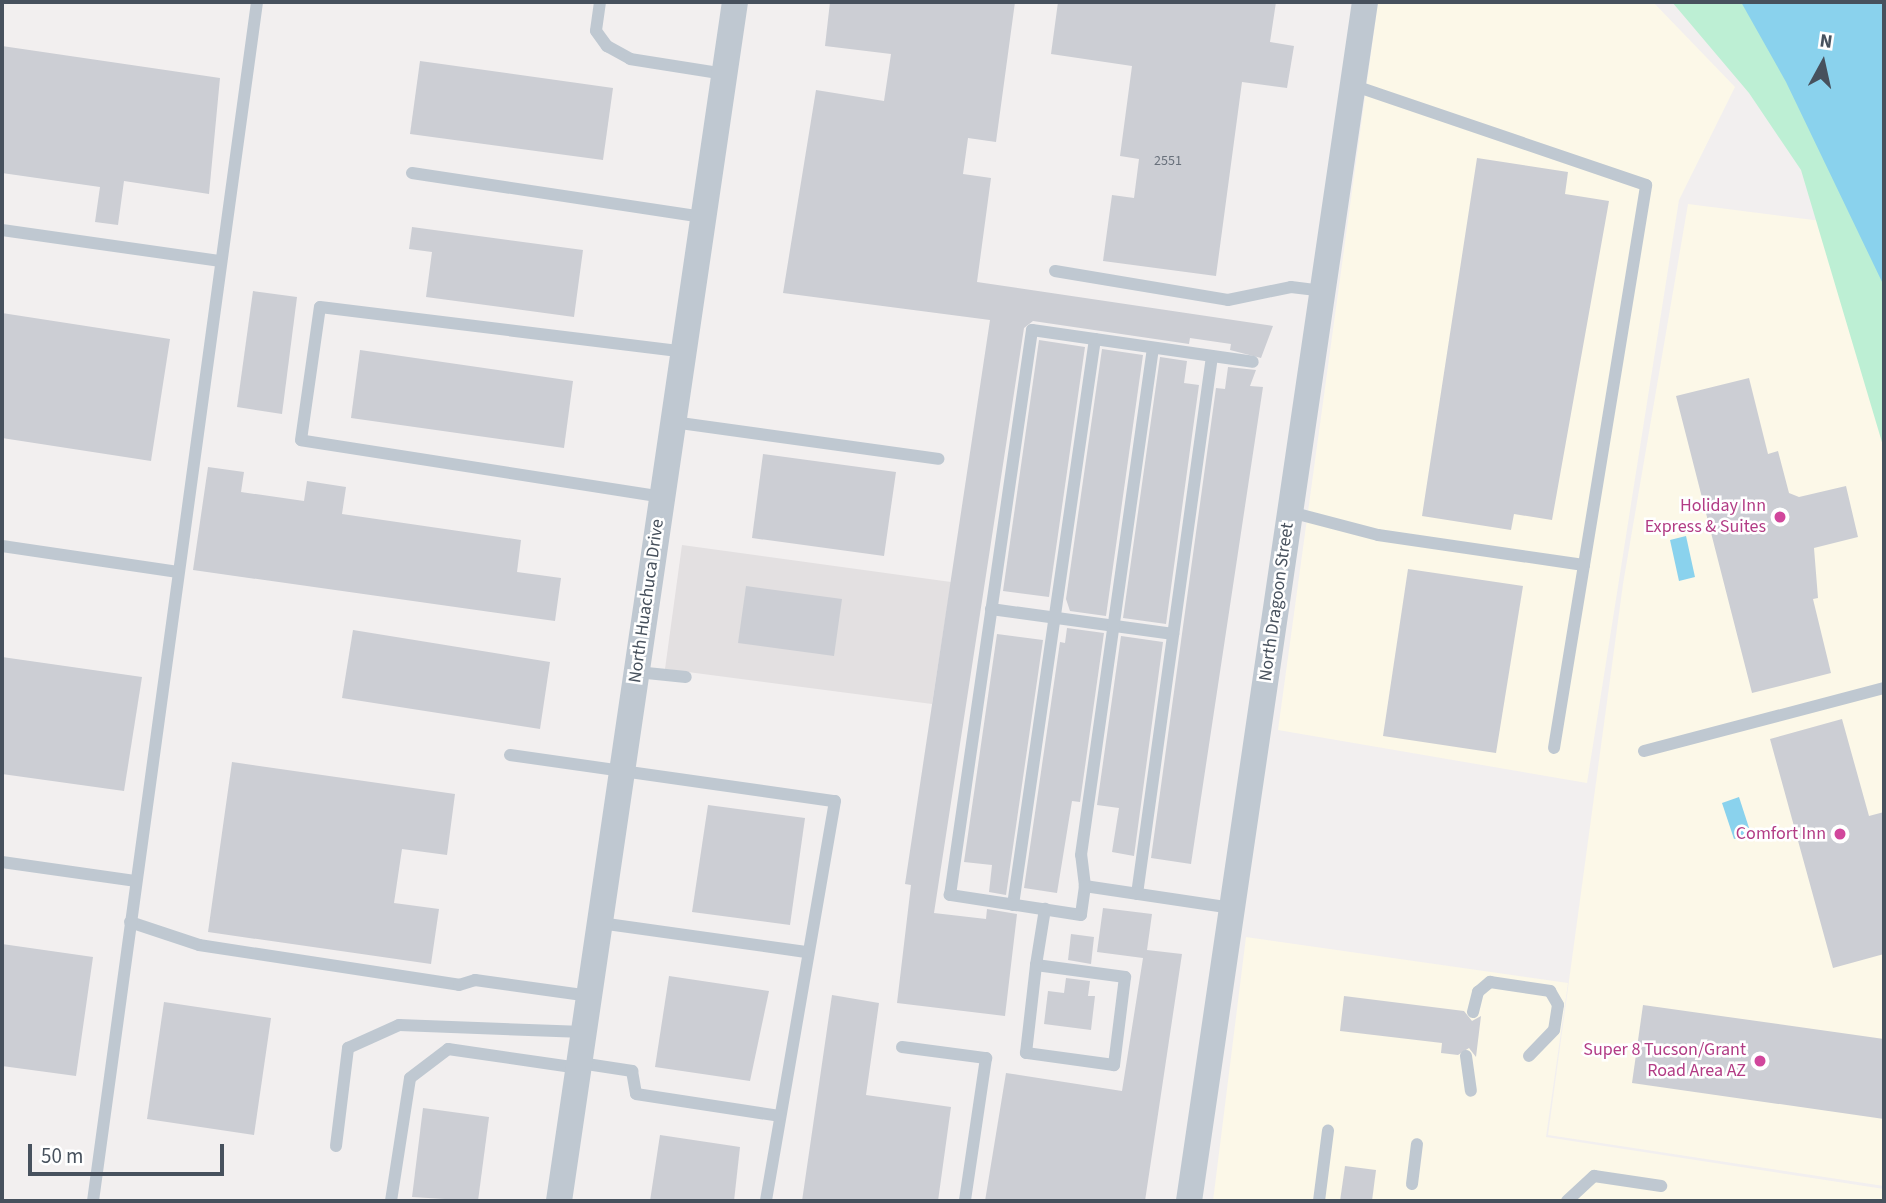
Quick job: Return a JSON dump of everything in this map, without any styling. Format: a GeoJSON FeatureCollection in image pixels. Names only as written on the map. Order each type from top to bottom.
{"type":"FeatureCollection","features":[{"type":"Feature","properties":{"kind":"street","name":"North Huachuca Drive"},"geometry":{"type":"LineString","coordinates":[[559,1201],[735,2]]}},
{"type":"Feature","properties":{"kind":"street","name":"North Dragoon Street"},"geometry":{"type":"LineString","coordinates":[[1189,1201],[1365,2]]}},
{"type":"Feature","properties":{"kind":"lane"},"geometry":{"type":"LineString","coordinates":[[93,1201],[257,2]]}},
{"type":"Feature","properties":{"kind":"lane"},"geometry":{"type":"LineString","coordinates":[[600,2],[596,31],[607,46],[630,58],[724,74]]}},
{"type":"Feature","properties":{"kind":"lane"},"geometry":{"type":"LineString","coordinates":[[1353,85],[1646,186],[1554,748]]}},
{"type":"Feature","properties":{"kind":"lane"},"geometry":{"type":"LineString","coordinates":[[412,173],[703,217]]}},
{"type":"Feature","properties":{"kind":"lane"},"geometry":{"type":"LineString","coordinates":[[2,230],[221,261]]}},
{"type":"Feature","properties":{"kind":"lane"},"geometry":{"type":"LineString","coordinates":[[1055,271],[1228,300],[1291,286],[1323,290]]}},
{"type":"Feature","properties":{"kind":"lane"},"geometry":{"type":"LineString","coordinates":[[663,496],[301,440],[320,307],[684,352]]}},
{"type":"Feature","properties":{"kind":"lane"},"geometry":{"type":"LineString","coordinates":[[1153,348],[1110,625],[1081,855],[1085,886],[1081,915],[950,895],[1032,330],[1253,362]]}},
{"type":"Feature","properties":{"kind":"lane"},"geometry":{"type":"LineString","coordinates":[[1013,905],[1058,618],[1095,339]]}},
{"type":"Feature","properties":{"kind":"lane"},"geometry":{"type":"LineString","coordinates":[[1137,894],[1212,356]]}},
{"type":"Feature","properties":{"kind":"lane"},"geometry":{"type":"LineString","coordinates":[[673,422],[938,459]]}},
{"type":"Feature","properties":{"kind":"lane"},"geometry":{"type":"LineString","coordinates":[[1290,512],[1378,535],[1584,565]]}},
{"type":"Feature","properties":{"kind":"lane"},"geometry":{"type":"LineString","coordinates":[[2,546],[178,572]]}},
{"type":"Feature","properties":{"kind":"lane"},"geometry":{"type":"LineString","coordinates":[[991,608],[1173,634]]}},
{"type":"Feature","properties":{"kind":"lane"},"geometry":{"type":"LineString","coordinates":[[637,672],[686,677]]}},
{"type":"Feature","properties":{"kind":"lane"},"geometry":{"type":"LineString","coordinates":[[1643,751],[1884,688]]}},
{"type":"Feature","properties":{"kind":"lane"},"geometry":{"type":"LineString","coordinates":[[510,755],[835,801],[806,951],[766,1201]]}},
{"type":"Feature","properties":{"kind":"lane"},"geometry":{"type":"LineString","coordinates":[[2,862],[135,881]]}},
{"type":"Feature","properties":{"kind":"lane"},"geometry":{"type":"LineString","coordinates":[[1085,886],[1232,908]]}},
{"type":"Feature","properties":{"kind":"lane"},"geometry":{"type":"LineString","coordinates":[[1036,965],[1125,977],[1114,1065],[1026,1054],[1036,965],[1045,909]]}},
{"type":"Feature","properties":{"kind":"lane"},"geometry":{"type":"LineString","coordinates":[[130,922],[199,945],[459,985],[475,980],[590,996]]}},
{"type":"Feature","properties":{"kind":"lane"},"geometry":{"type":"LineString","coordinates":[[600,923],[806,951]]}},
{"type":"Feature","properties":{"kind":"lane"},"geometry":{"type":"LineString","coordinates":[[1473,1012],[1478,992],[1490,982],[1550,991],[1558,1005],[1554,1030],[1529,1056]]}},
{"type":"Feature","properties":{"kind":"lane"},"geometry":{"type":"LineString","coordinates":[[336,1146],[348,1048],[399,1025],[585,1032]]}},
{"type":"Feature","properties":{"kind":"lane"},"geometry":{"type":"LineString","coordinates":[[902,1047],[986,1058],[965,1201]]}},
{"type":"Feature","properties":{"kind":"lane"},"geometry":{"type":"LineString","coordinates":[[391,1201],[410,1078],[448,1049],[632,1071],[636,1094],[779,1116]]}},
{"type":"Feature","properties":{"kind":"lane"},"geometry":{"type":"LineString","coordinates":[[1466,1056],[1471,1091]]}},
{"type":"Feature","properties":{"kind":"lane"},"geometry":{"type":"LineString","coordinates":[[1319,1201],[1328,1131]]}},
{"type":"Feature","properties":{"kind":"lane"},"geometry":{"type":"LineString","coordinates":[[1412,1184],[1417,1144]]}},
{"type":"Feature","properties":{"kind":"lane"},"geometry":{"type":"LineString","coordinates":[[1567,1201],[1594,1176],[1661,1186]]}},
{"type":"Feature","properties":{"kind":"shaded area"},"geometry":{"type":"Polygon","coordinates":[[[1378,2],[1653,2],[1735,87],[1679,200],[1587,783],[1278,730],[1378,2]]]}},
{"type":"Feature","properties":{"kind":"shaded area"},"geometry":{"type":"Polygon","coordinates":[[[1688,204],[1829,222],[1884,413],[1884,1186],[1548,1135],[1623,584],[1688,204]]]}},
{"type":"Feature","properties":{"kind":"shaded area"},"geometry":{"type":"Polygon","coordinates":[[[682,545],[951,582],[932,704],[665,669],[682,545]]]}},
{"type":"Feature","properties":{"kind":"shaded area"},"geometry":{"type":"Polygon","coordinates":[[[1246,937],[1568,983],[1546,1137],[1884,1189],[1884,1201],[1213,1201],[1246,937]]]}},
{"type":"Feature","properties":{"kind":"green space"},"geometry":{"type":"Polygon","coordinates":[[[1672,2],[1884,2],[1884,449],[1801,170],[1749,93],[1672,2]]]}},
{"type":"Feature","properties":{"kind":"water"},"geometry":{"type":"Polygon","coordinates":[[[1741,2],[1884,2],[1884,286],[1786,82],[1741,2]]]}},
{"type":"Feature","properties":{"kind":"water"},"geometry":{"type":"Polygon","coordinates":[[[1686,536],[1695,577],[1679,581],[1670,540],[1686,536]]]}},
{"type":"Feature","properties":{"kind":"water"},"geometry":{"type":"Polygon","coordinates":[[[1739,797],[1751,834],[1734,839],[1722,803],[1739,797]]]}},
{"type":"Feature","properties":{"kind":"building"},"geometry":{"type":"Polygon","coordinates":[[[830,2],[1015,2],[996,142],[968,138],[963,174],[991,178],[977,282],[1273,326],[1261,358],[1230,350],[1231,344],[1190,338],[1189,344],[1033,321],[1024,328],[934,913],[986,919],[987,909],[1017,914],[1005,1016],[897,1003],[911,885],[905,884],[990,320],[783,293],[816,90],[884,101],[891,54],[825,46],[830,2]]]}},
{"type":"Feature","properties":{"kind":"building"},"geometry":{"type":"Polygon","coordinates":[[[1058,2],[1276,2],[1270,42],[1294,46],[1287,88],[1242,82],[1216,276],[1103,261],[1112,195],[1134,198],[1139,159],[1120,156],[1132,66],[1051,54],[1058,2]]]}},
{"type":"Feature","properties":{"kind":"building"},"geometry":{"type":"Polygon","coordinates":[[[2,46],[220,78],[209,194],[124,181],[118,225],[95,222],[100,187],[2,173],[2,46]]]}},
{"type":"Feature","properties":{"kind":"building"},"geometry":{"type":"Polygon","coordinates":[[[420,61],[613,88],[603,160],[410,134],[420,61]]]}},
{"type":"Feature","properties":{"kind":"building"},"geometry":{"type":"Polygon","coordinates":[[[1477,158],[1568,172],[1565,194],[1609,201],[1552,520],[1514,514],[1511,530],[1422,516],[1477,158]]]}},
{"type":"Feature","properties":{"kind":"building"},"geometry":{"type":"Polygon","coordinates":[[[412,227],[583,250],[574,317],[426,297],[432,252],[409,249],[412,227]]]}},
{"type":"Feature","properties":{"kind":"building"},"geometry":{"type":"Polygon","coordinates":[[[253,291],[297,297],[282,414],[237,407],[253,291]]]}},
{"type":"Feature","properties":{"kind":"building"},"geometry":{"type":"Polygon","coordinates":[[[2,313],[170,339],[151,461],[2,438],[2,313]]]}},
{"type":"Feature","properties":{"kind":"building"},"geometry":{"type":"Polygon","coordinates":[[[1039,340],[1085,347],[1049,597],[1003,591],[1039,340]]]}},
{"type":"Feature","properties":{"kind":"building"},"geometry":{"type":"Polygon","coordinates":[[[1102,349],[1143,355],[1106,616],[1070,611],[1066,599],[1102,349]]]}},
{"type":"Feature","properties":{"kind":"building"},"geometry":{"type":"Polygon","coordinates":[[[360,350],[573,381],[564,448],[351,418],[360,350]]]}},
{"type":"Feature","properties":{"kind":"building"},"geometry":{"type":"Polygon","coordinates":[[[1160,357],[1187,361],[1184,383],[1199,385],[1166,624],[1123,618],[1160,357]]]}},
{"type":"Feature","properties":{"kind":"building"},"geometry":{"type":"Polygon","coordinates":[[[1228,367],[1256,370],[1250,386],[1263,387],[1191,864],[1151,858],[1216,388],[1225,389],[1228,367]]]}},
{"type":"Feature","properties":{"kind":"building","name":"Holiday Inn Express & Suites"},"geometry":{"type":"Polygon","coordinates":[[[1749,378],[1768,454],[1778,451],[1789,493],[1799,497],[1846,486],[1858,537],[1814,548],[1818,598],[1813,599],[1831,673],[1752,693],[1676,396],[1749,378]]]}},
{"type":"Feature","properties":{"kind":"building"},"geometry":{"type":"Polygon","coordinates":[[[763,454],[896,472],[884,556],[752,538],[763,454]]]}},
{"type":"Feature","properties":{"kind":"building"},"geometry":{"type":"Polygon","coordinates":[[[208,467],[244,472],[241,492],[304,501],[307,481],[346,487],[342,514],[521,540],[517,572],[561,578],[555,621],[193,570],[208,467]]]}},
{"type":"Feature","properties":{"kind":"building"},"geometry":{"type":"Polygon","coordinates":[[[1408,569],[1523,586],[1496,753],[1383,736],[1408,569]]]}},
{"type":"Feature","properties":{"kind":"building"},"geometry":{"type":"Polygon","coordinates":[[[746,586],[842,599],[834,656],[738,643],[746,586]]]}},
{"type":"Feature","properties":{"kind":"building"},"geometry":{"type":"Polygon","coordinates":[[[1067,628],[1104,633],[1080,802],[1072,801],[1057,893],[1024,888],[1060,642],[1065,643],[1067,628]]]}},
{"type":"Feature","properties":{"kind":"building"},"geometry":{"type":"Polygon","coordinates":[[[353,630],[550,662],[540,729],[342,698],[353,630]]]}},
{"type":"Feature","properties":{"kind":"building"},"geometry":{"type":"Polygon","coordinates":[[[997,634],[1043,640],[1006,895],[989,892],[992,865],[964,862],[997,634]]]}},
{"type":"Feature","properties":{"kind":"building"},"geometry":{"type":"Polygon","coordinates":[[[1121,636],[1163,642],[1134,856],[1112,852],[1119,808],[1097,805],[1121,636]]]}},
{"type":"Feature","properties":{"kind":"building"},"geometry":{"type":"Polygon","coordinates":[[[2,657],[142,677],[124,791],[2,774],[2,657]]]}},
{"type":"Feature","properties":{"kind":"building","name":"Comfort Inn"},"geometry":{"type":"Polygon","coordinates":[[[1842,719],[1869,816],[1884,812],[1884,954],[1833,968],[1770,739],[1842,719]]]}},
{"type":"Feature","properties":{"kind":"building"},"geometry":{"type":"Polygon","coordinates":[[[232,762],[455,794],[447,855],[402,849],[394,903],[439,909],[431,964],[208,932],[232,762]]]}},
{"type":"Feature","properties":{"kind":"building"},"geometry":{"type":"Polygon","coordinates":[[[708,805],[805,818],[790,925],[692,912],[708,805]]]}},
{"type":"Feature","properties":{"kind":"building"},"geometry":{"type":"Polygon","coordinates":[[[1103,908],[1152,914],[1147,950],[1182,954],[1145,1201],[985,1201],[1006,1073],[1122,1091],[1143,958],[1097,952],[1103,908]]]}},
{"type":"Feature","properties":{"kind":"building"},"geometry":{"type":"Polygon","coordinates":[[[1071,934],[1094,937],[1091,964],[1068,960],[1071,934]]]}},
{"type":"Feature","properties":{"kind":"building"},"geometry":{"type":"Polygon","coordinates":[[[2,944],[93,957],[76,1076],[2,1066],[2,944]]]}},
{"type":"Feature","properties":{"kind":"building"},"geometry":{"type":"Polygon","coordinates":[[[669,976],[769,991],[750,1081],[655,1067],[669,976]]]}},
{"type":"Feature","properties":{"kind":"building"},"geometry":{"type":"Polygon","coordinates":[[[1066,978],[1090,981],[1088,996],[1095,996],[1091,1030],[1044,1024],[1048,991],[1064,993],[1066,978]]]}},
{"type":"Feature","properties":{"kind":"building"},"geometry":{"type":"Polygon","coordinates":[[[832,995],[879,1003],[866,1095],[951,1107],[938,1201],[802,1201],[832,995]]]}},
{"type":"Feature","properties":{"kind":"building"},"geometry":{"type":"Polygon","coordinates":[[[1344,996],[1464,1011],[1472,1021],[1481,1016],[1476,1057],[1469,1048],[1458,1055],[1441,1053],[1442,1043],[1340,1031],[1344,996]]]}},
{"type":"Feature","properties":{"kind":"building"},"geometry":{"type":"Polygon","coordinates":[[[164,1002],[271,1018],[254,1135],[147,1119],[164,1002]]]}},
{"type":"Feature","properties":{"kind":"building","name":"Super 8 Tucson/Grant Road Area AZ"},"geometry":{"type":"Polygon","coordinates":[[[1643,1005],[1884,1039],[1884,1119],[1632,1083],[1643,1005]]]}},
{"type":"Feature","properties":{"kind":"building"},"geometry":{"type":"Polygon","coordinates":[[[423,1108],[489,1117],[478,1201],[412,1197],[423,1108]]]}},
{"type":"Feature","properties":{"kind":"building"},"geometry":{"type":"Polygon","coordinates":[[[660,1135],[740,1147],[734,1201],[650,1201],[660,1135]]]}},
{"type":"Feature","properties":{"kind":"building"},"geometry":{"type":"Polygon","coordinates":[[[1345,1166],[1376,1170],[1372,1201],[1340,1201],[1345,1166]]]}},
{"type":"Feature","properties":{"kind":"place","name":"Holiday Inn Express & Suites"},"geometry":{"type":"Point","coordinates":[1780,517]}},
{"type":"Feature","properties":{"kind":"place","name":"Comfort Inn"},"geometry":{"type":"Point","coordinates":[1840,834]}},
{"type":"Feature","properties":{"kind":"place","name":"Super 8 Tucson/Grant Road Area AZ"},"geometry":{"type":"Point","coordinates":[1760,1061]}}]}
